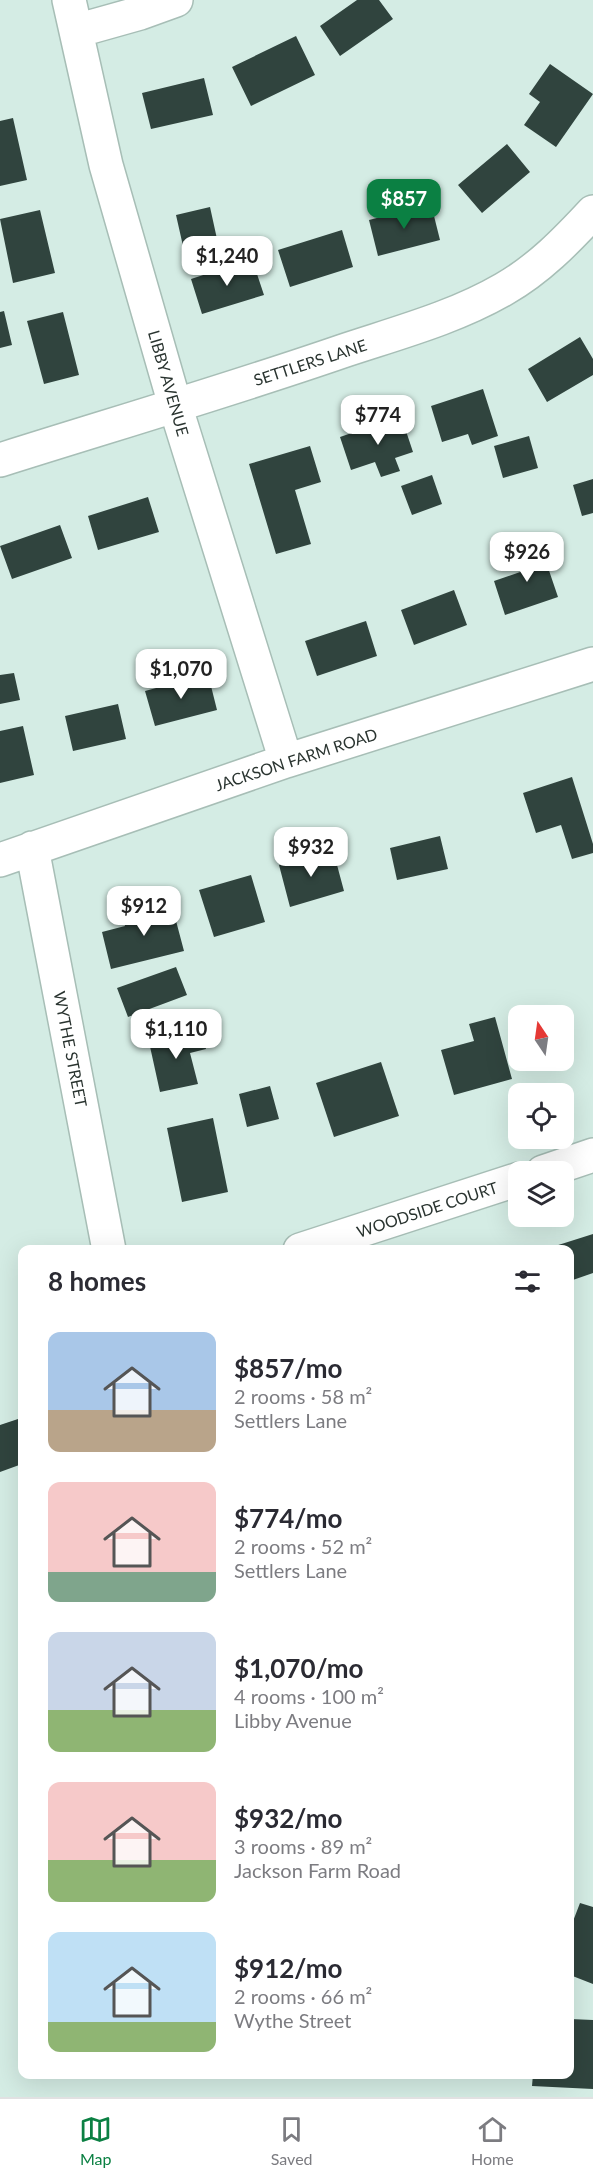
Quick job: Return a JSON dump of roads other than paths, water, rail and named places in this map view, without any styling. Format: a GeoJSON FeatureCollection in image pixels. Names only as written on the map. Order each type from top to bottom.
{"type":"FeatureCollection","features":[{"type":"Feature","properties":{"kind":"street"},"geometry":{"type":"LineString","coordinates":[[72,15],[140,13],[176,0]]}},
{"type":"Feature","properties":{"kind":"street","name":"LIBBY AVENUE"},"geometry":{"type":"LineString","coordinates":[[72,15],[106,165],[174,405],[286,761]]}},
{"type":"Feature","properties":{"kind":"street","name":"SETTLERS LANE"},"geometry":{"type":"LineString","coordinates":[[0,460],[315,361],[458,312],[504,289],[539,266],[593,212]]}},
{"type":"Feature","properties":{"kind":"street","name":"JACKSON FARM ROAD"},"geometry":{"type":"LineString","coordinates":[[0,860],[286,761],[593,664]]}},
{"type":"Feature","properties":{"kind":"street","name":"WYTHE STREET"},"geometry":{"type":"LineString","coordinates":[[32,848],[108,1245]]}},
{"type":"Feature","properties":{"kind":"street"},"geometry":{"type":"LineString","coordinates":[[574,1161],[593,1155]]}},
{"type":"Feature","properties":{"kind":"street","name":"WOODSIDE COURT"},"geometry":{"type":"LineString","coordinates":[[315,1245],[508,1183]]}}]}
